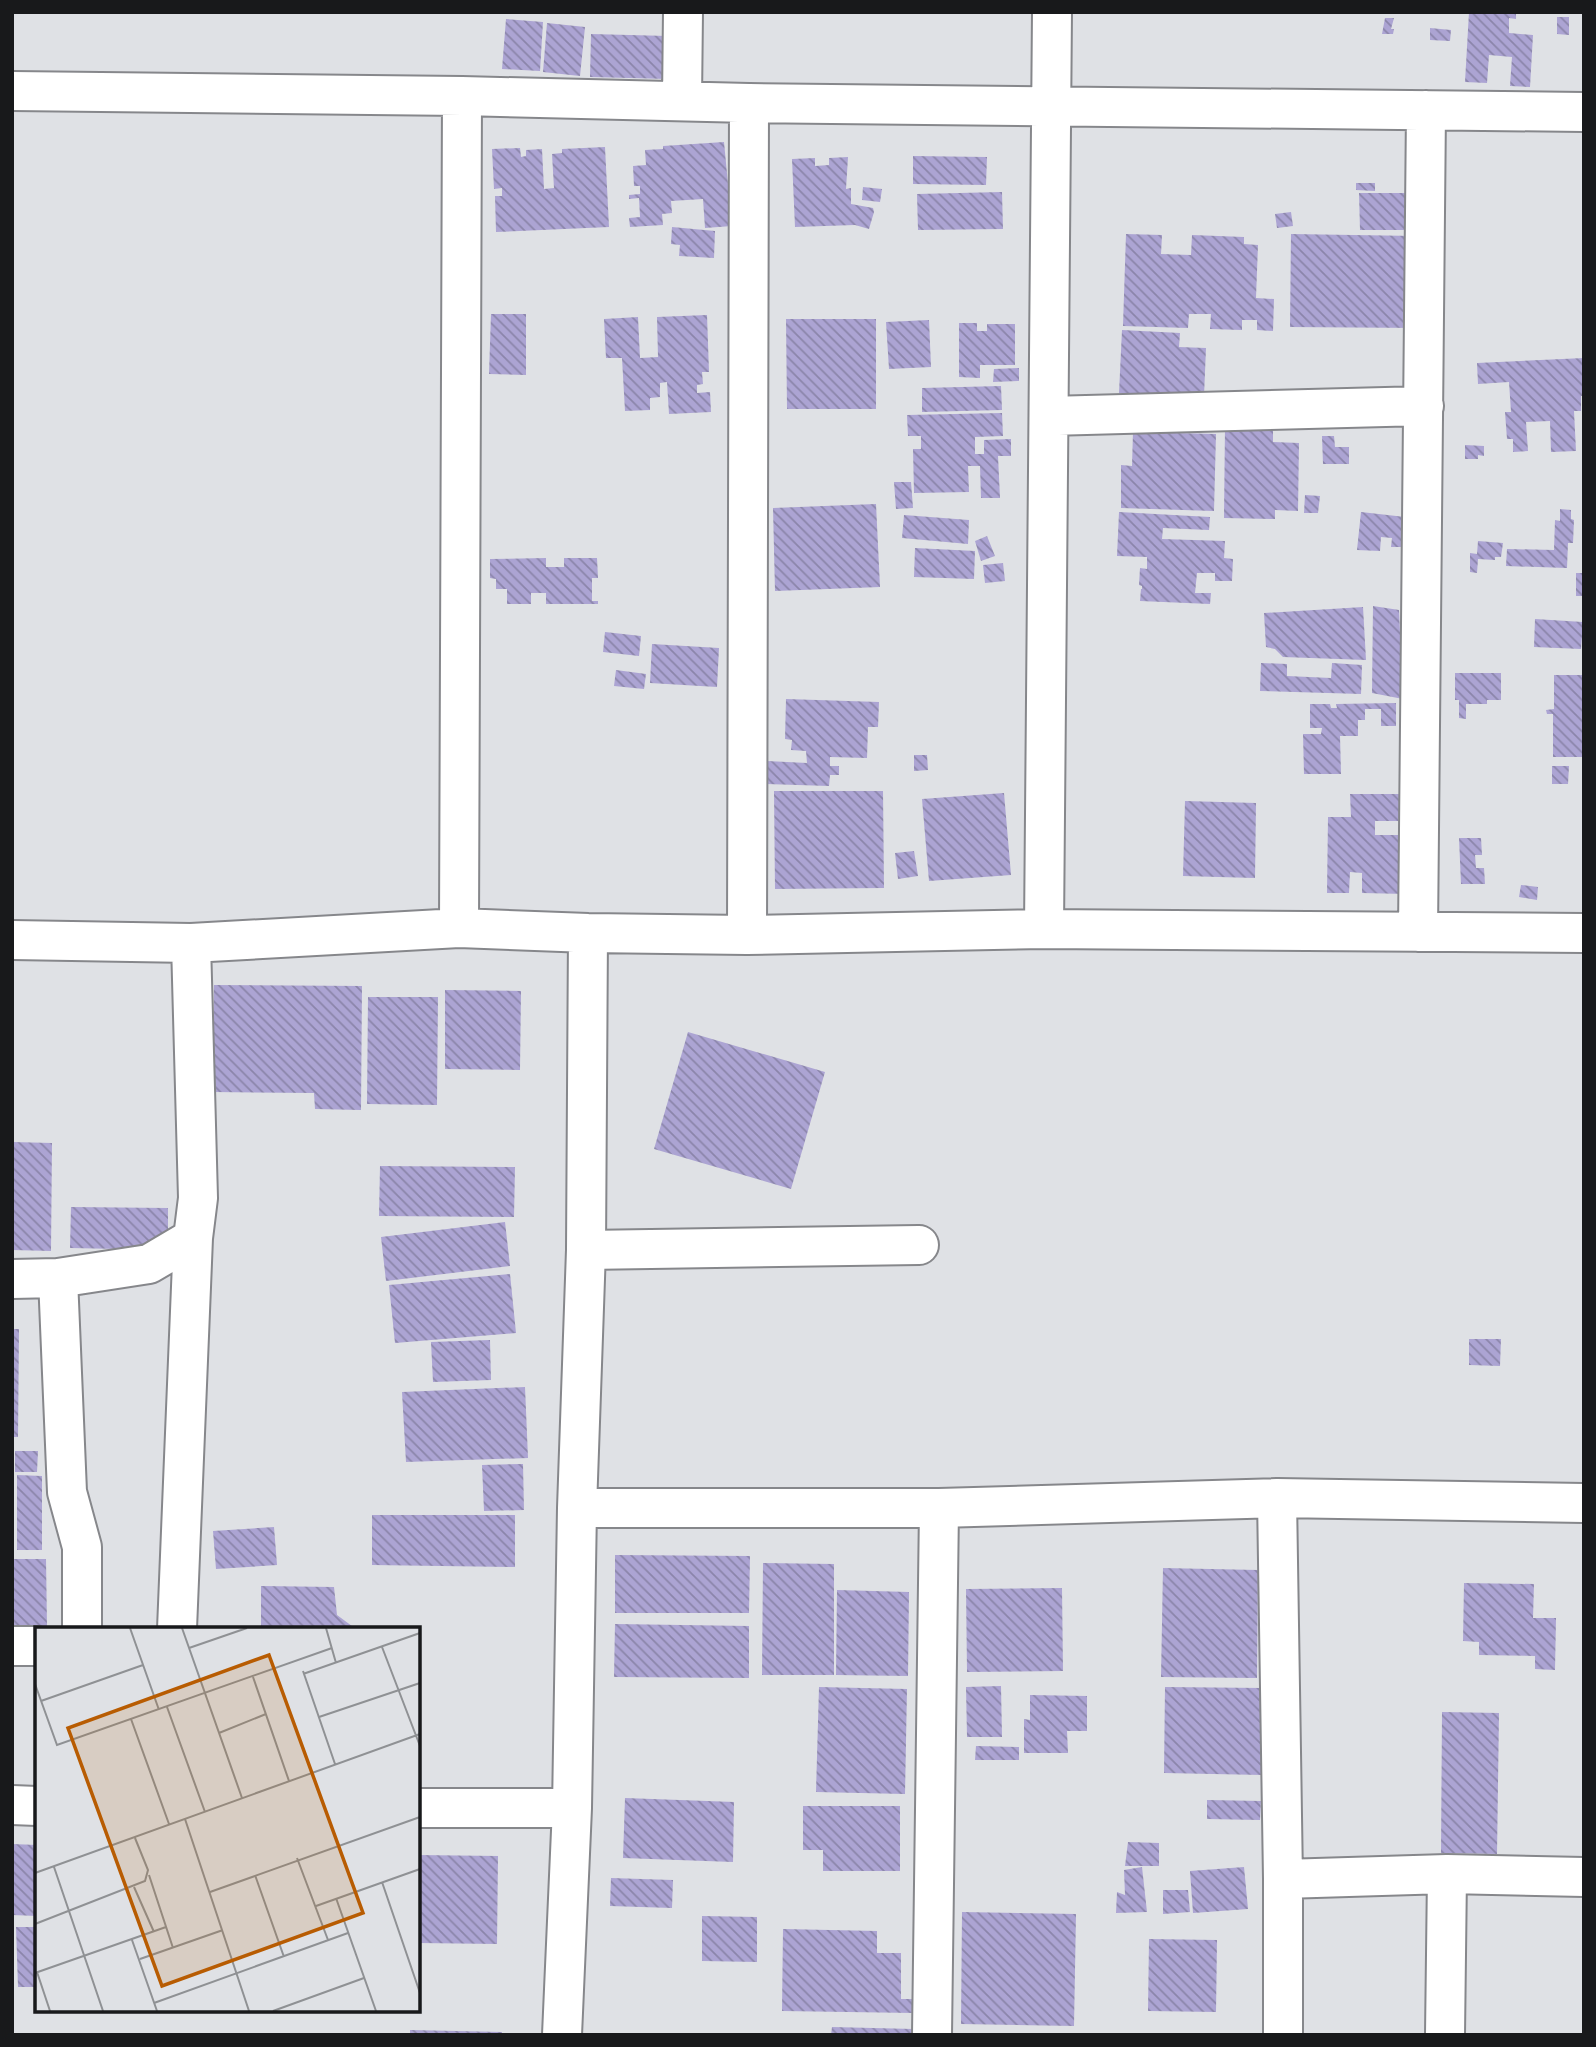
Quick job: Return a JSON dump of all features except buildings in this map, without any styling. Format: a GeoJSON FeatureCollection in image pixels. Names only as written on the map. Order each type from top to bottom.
{"type":"FeatureCollection","features":[{"type":"Feature","properties":{"kind":"street"},"geometry":{"type":"LineString","coordinates":[[682,100],[683,12]]}},
{"type":"Feature","properties":{"kind":"street"},"geometry":{"type":"LineString","coordinates":[[1044,929],[1052,12]]}},
{"type":"Feature","properties":{"kind":"street"},"geometry":{"type":"LineString","coordinates":[[12,91],[462,96],[749,103],[1584,111]]}},
{"type":"Feature","properties":{"kind":"street"},"geometry":{"type":"LineString","coordinates":[[459,928],[462,96]]}},
{"type":"Feature","properties":{"kind":"street"},"geometry":{"type":"LineString","coordinates":[[747,935],[749,103]]}},
{"type":"Feature","properties":{"kind":"street"},"geometry":{"type":"LineString","coordinates":[[1418,932],[1426,110]]}},
{"type":"Feature","properties":{"kind":"street"},"geometry":{"type":"LineString","coordinates":[[1049,416],[1424,406]]}},
{"type":"Feature","properties":{"kind":"street"},"geometry":{"type":"LineString","coordinates":[[12,940],[191,943],[459,928],[747,935],[1044,929],[1584,933]]}},
{"type":"Feature","properties":{"kind":"street"},"geometry":{"type":"LineString","coordinates":[[562,2035],[572,1808],[577,1508],[586,1250],[588,933]]}},
{"type":"Feature","properties":{"kind":"street"},"geometry":{"type":"LineString","coordinates":[[177,1627],[192,1238],[198,1198],[191,943]]}},
{"type":"Feature","properties":{"kind":"street"},"geometry":{"type":"LineString","coordinates":[[12,1279],[58,1278],[149,1264],[192,1238]]}},
{"type":"Feature","properties":{"kind":"street"},"geometry":{"type":"LineString","coordinates":[[586,1250],[919,1245]]}},
{"type":"Feature","properties":{"kind":"street"},"geometry":{"type":"LineString","coordinates":[[58,1278],[66,1492],[82,1547],[82,1627]]}},
{"type":"Feature","properties":{"kind":"street"},"geometry":{"type":"LineString","coordinates":[[577,1508],[939,1507],[1277,1498],[1584,1503]]}},
{"type":"Feature","properties":{"kind":"street"},"geometry":{"type":"LineString","coordinates":[[1277,1498],[1283,2035]]}},
{"type":"Feature","properties":{"kind":"street"},"geometry":{"type":"LineString","coordinates":[[932,2035],[939,1507]]}},
{"type":"Feature","properties":{"kind":"street"},"geometry":{"type":"LineString","coordinates":[[12,1646],[35,1646]]}},
{"type":"Feature","properties":{"kind":"street"},"geometry":{"type":"LineString","coordinates":[[12,1805],[35,1806]]}},
{"type":"Feature","properties":{"kind":"street"},"geometry":{"type":"LineString","coordinates":[[420,1808],[572,1808]]}},
{"type":"Feature","properties":{"kind":"street"},"geometry":{"type":"LineString","coordinates":[[1283,1879],[1447,1874],[1584,1877]]}},
{"type":"Feature","properties":{"kind":"street"},"geometry":{"type":"LineString","coordinates":[[1444,2035],[1447,1874]]}}]}
